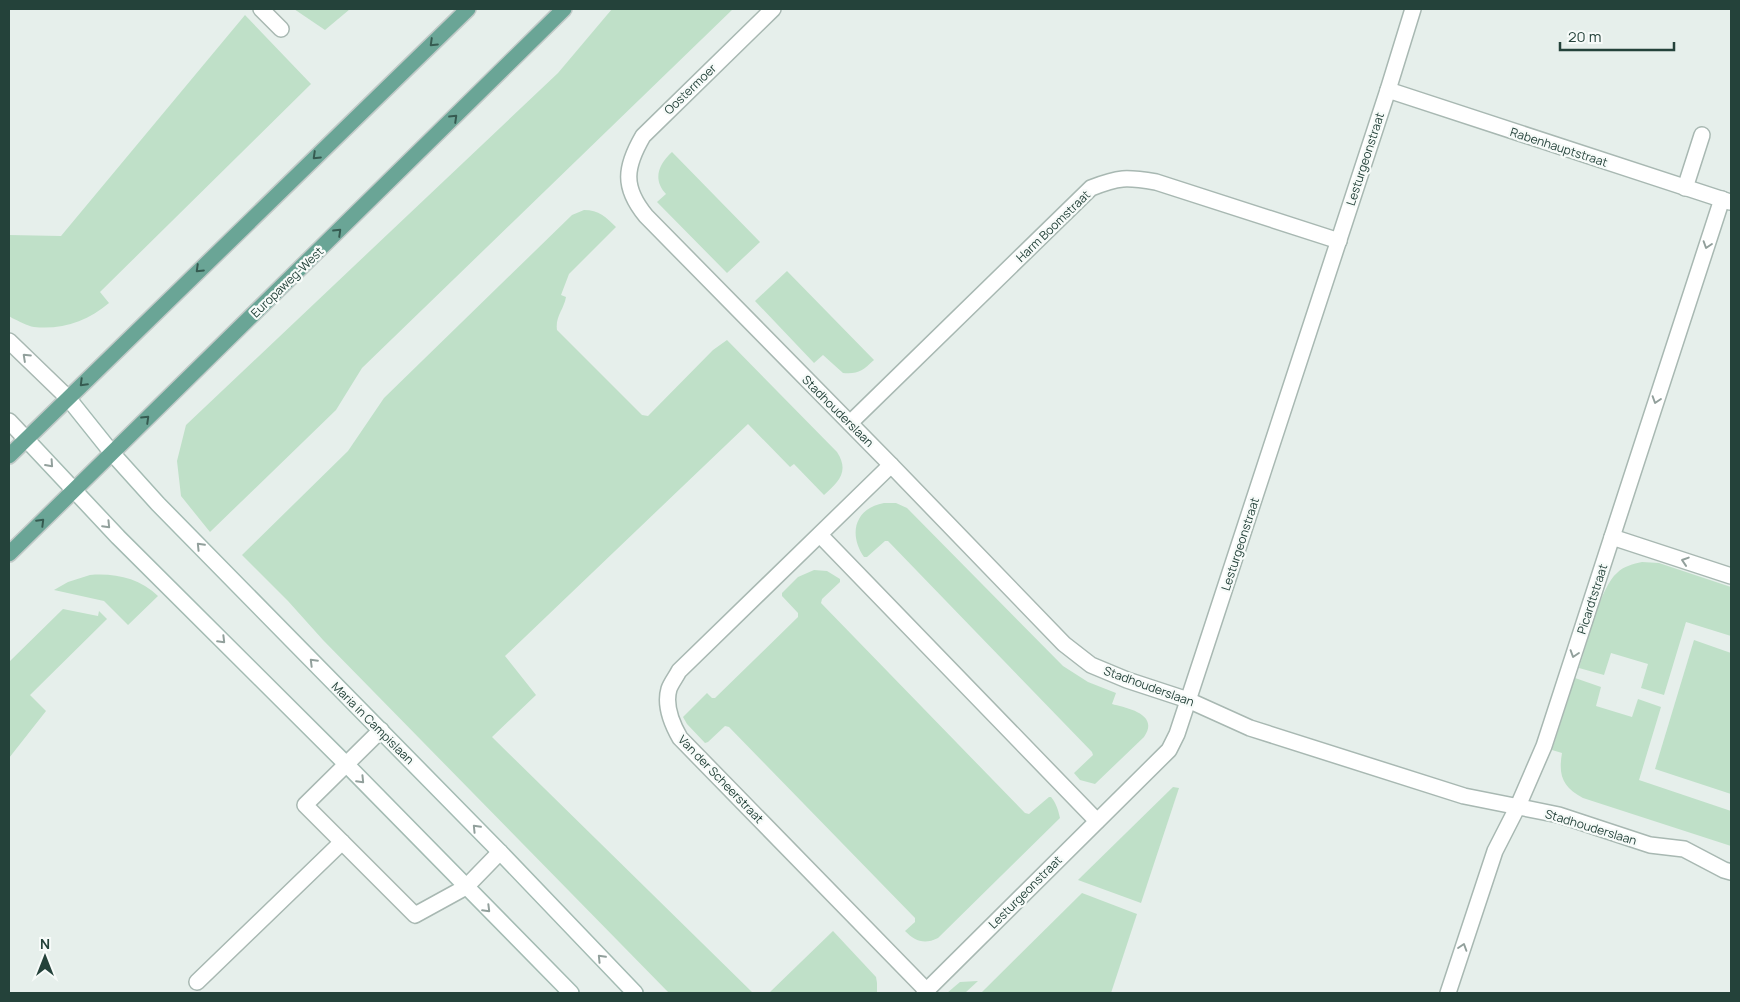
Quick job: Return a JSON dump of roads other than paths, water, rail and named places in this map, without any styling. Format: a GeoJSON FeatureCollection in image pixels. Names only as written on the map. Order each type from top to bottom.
{"type":"FeatureCollection","features":[{"type":"Feature","properties":{"kind":"main road"},"geometry":{"type":"LineString","coordinates":[[9,456],[468,9]]}},
{"type":"Feature","properties":{"kind":"main road","name":"Europaweg-West"},"geometry":{"type":"LineString","coordinates":[[9,554],[564,9]]}},
{"type":"Feature","properties":{"kind":"street"},"geometry":{"type":"LineString","coordinates":[[261,9],[281,29]]}},
{"type":"Feature","properties":{"kind":"street","name":"Oostermoer"},"geometry":{"type":"LineString","coordinates":[[628,181],[631,155],[643,136],[773,9]]}},
{"type":"Feature","properties":{"kind":"street","name":"Lesturgeonstraat"},"geometry":{"type":"LineString","coordinates":[[925,992],[1169,750],[1188,700],[1413,9]]}},
{"type":"Feature","properties":{"kind":"street","name":"Rabenhauptstraat"},"geometry":{"type":"LineString","coordinates":[[1388,90],[1685,188],[1727,200]]}},
{"type":"Feature","properties":{"kind":"street"},"geometry":{"type":"LineString","coordinates":[[1685,188],[1702,135]]}},
{"type":"Feature","properties":{"kind":"street","name":"Harm Boomstraat"},"geometry":{"type":"LineString","coordinates":[[850,424],[1091,188],[1112,180],[1131,178],[1156,182],[1339,241]]}},
{"type":"Feature","properties":{"kind":"street","name":"Stadhouderslaan"},"geometry":{"type":"LineString","coordinates":[[628,181],[637,205],[646,216],[1064,644],[1091,665],[1127,680],[1188,700],[1250,728],[1350,761],[1470,798],[1559,815],[1650,845],[1684,849],[1731,872]]}},
{"type":"Feature","properties":{"kind":"street","name":"Picardtstraat"},"geometry":{"type":"LineString","coordinates":[[1448,993],[1495,851],[1518,806],[1544,746],[1612,537],[1727,200]]}},
{"type":"Feature","properties":{"kind":"street","name":"Maria in Campislaan"},"geometry":{"type":"LineString","coordinates":[[9,341],[68,398],[112,453],[233,581],[381,730],[635,993]]}},
{"type":"Feature","properties":{"kind":"street"},"geometry":{"type":"LineString","coordinates":[[9,421],[118,537],[346,764],[570,993]]}},
{"type":"Feature","properties":{"kind":"street","name":"Van der Scheerstraat"},"geometry":{"type":"LineString","coordinates":[[891,465],[679,671],[669,689],[668,708],[671,722],[680,738],[925,992]]}},
{"type":"Feature","properties":{"kind":"street"},"geometry":{"type":"LineString","coordinates":[[820,535],[1097,821]]}},
{"type":"Feature","properties":{"kind":"street"},"geometry":{"type":"LineString","coordinates":[[1612,537],[1731,576]]}},
{"type":"Feature","properties":{"kind":"street"},"geometry":{"type":"LineString","coordinates":[[381,730],[305,805],[415,915],[466,887],[500,852]]}},
{"type":"Feature","properties":{"kind":"street"},"geometry":{"type":"LineString","coordinates":[[197,982],[342,842]]}}]}
